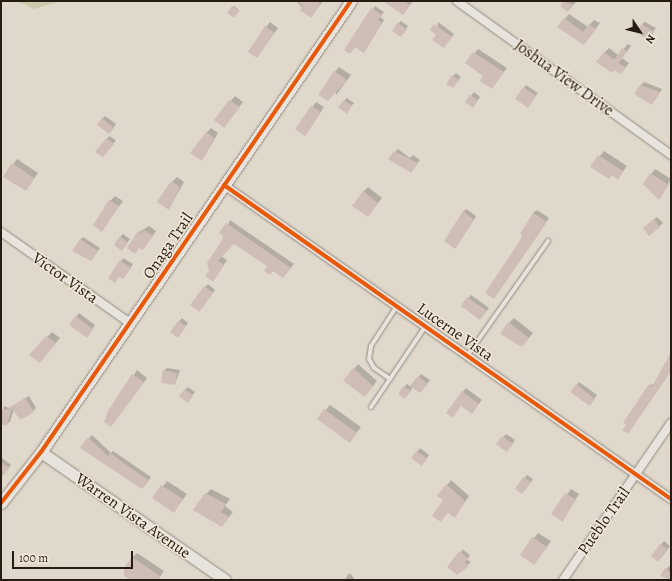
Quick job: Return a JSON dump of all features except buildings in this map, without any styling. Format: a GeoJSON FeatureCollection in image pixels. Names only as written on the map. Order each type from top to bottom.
{"type":"FeatureCollection","features":[{"type":"Feature","properties":{"kind":"street","name":"Onaga Trail"},"geometry":{"type":"LineString","coordinates":[[1,503],[41,452],[351,1]]}},
{"type":"Feature","properties":{"kind":"street","name":"Joshua View Drive"},"geometry":{"type":"LineString","coordinates":[[456,1],[671,155]]}},
{"type":"Feature","properties":{"kind":"street","name":"Lucerne Vista"},"geometry":{"type":"LineString","coordinates":[[224,186],[671,499]]}},
{"type":"Feature","properties":{"kind":"street","name":"Victor Vista"},"geometry":{"type":"LineString","coordinates":[[1,232],[130,323]]}},
{"type":"Feature","properties":{"kind":"street","name":"Pueblo Trail"},"geometry":{"type":"LineString","coordinates":[[563,580],[671,423]]}},
{"type":"Feature","properties":{"kind":"street","name":"Warren Vista Avenue"},"geometry":{"type":"LineString","coordinates":[[41,452],[225,580]]}},
{"type":"Feature","properties":{"kind":"lane"},"geometry":{"type":"LineString","coordinates":[[467,356],[548,241]]}},
{"type":"Feature","properties":{"kind":"lane"},"geometry":{"type":"LineString","coordinates":[[390,379],[374,368],[369,359],[371,346],[396,306]]}},
{"type":"Feature","properties":{"kind":"lane"},"geometry":{"type":"LineString","coordinates":[[371,407],[426,327]]}},
{"type":"Feature","properties":{"kind":"shaded area"},"geometry":{"type":"Polygon","coordinates":[[[17,1],[61,1],[34,9],[17,1]]]}},
{"type":"Feature","properties":{"kind":"cycle path"},"geometry":{"type":"LineString","coordinates":[[1,503],[41,452],[351,1]]}},
{"type":"Feature","properties":{"kind":"cycle path"},"geometry":{"type":"LineString","coordinates":[[224,185],[671,499]]}}]}
